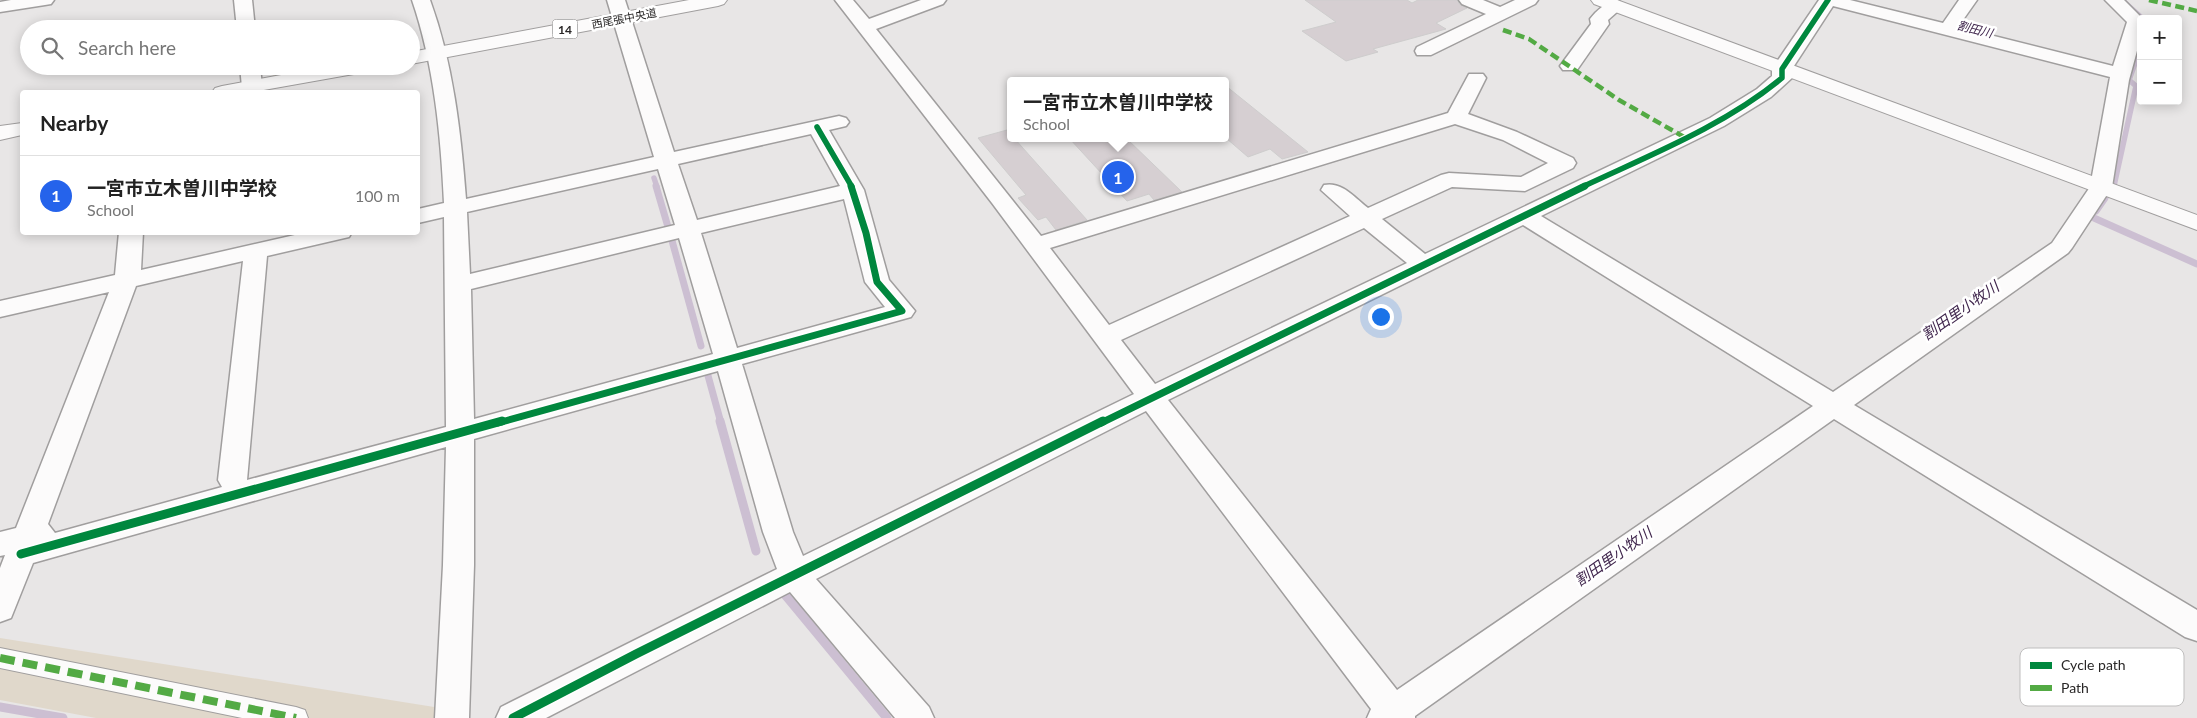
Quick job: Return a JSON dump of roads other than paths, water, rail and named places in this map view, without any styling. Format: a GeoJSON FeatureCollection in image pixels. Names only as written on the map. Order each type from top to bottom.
{"type":"FeatureCollection","features":[{"type":"Feature","properties":{"kind":"street"},"geometry":{"type":"LineString","coordinates":[[0,7],[45,0]]}},
{"type":"Feature","properties":{"kind":"street"},"geometry":{"type":"LineString","coordinates":[[244,0],[245,20]]}},
{"type":"Feature","properties":{"kind":"street"},"geometry":{"type":"LineString","coordinates":[[421,0],[432,28],[450,136],[457,207],[460,425],[459,606],[452,718]]}},
{"type":"Feature","properties":{"kind":"street","name":"西尾張中央道"},"geometry":{"type":"LineString","coordinates":[[420,56],[618,9],[718,0]]}},
{"type":"Feature","properties":{"kind":"street"},"geometry":{"type":"LineString","coordinates":[[844,0],[1035,245],[1392,716],[2060,248],[2101,187],[2120,77],[2136,21],[2114,0]]}},
{"type":"Feature","properties":{"kind":"street"},"geometry":{"type":"LineString","coordinates":[[865,27],[937,0]]}},
{"type":"Feature","properties":{"kind":"street"},"geometry":{"type":"LineString","coordinates":[[1468,0],[1502,14]]}},
{"type":"Feature","properties":{"kind":"street"},"geometry":{"type":"LineString","coordinates":[[1424,50],[1529,0]]}},
{"type":"Feature","properties":{"kind":"street"},"geometry":{"type":"LineString","coordinates":[[1947,30],[1968,0]]}},
{"type":"Feature","properties":{"kind":"street"},"geometry":{"type":"LineString","coordinates":[[513,718],[1151,398],[1744,107],[1782,78],[1782,69],[1827,2],[1947,30],[2120,77]]}},
{"type":"Feature","properties":{"kind":"street"},"geometry":{"type":"LineString","coordinates":[[1570,66],[1600,24],[1599,18],[1608,3],[2197,223]]}},
{"type":"Feature","properties":{"kind":"street"},"geometry":{"type":"LineString","coordinates":[[618,9],[726,353],[778,532],[795,575],[805,589],[918,718]]}},
{"type":"Feature","properties":{"kind":"street"},"geometry":{"type":"LineString","coordinates":[[251,75],[252,87]]}},
{"type":"Feature","properties":{"kind":"street"},"geometry":{"type":"LineString","coordinates":[[234,90],[252,87],[275,88],[328,75]]}},
{"type":"Feature","properties":{"kind":"street"},"geometry":{"type":"LineString","coordinates":[[1456,117],[1476,78]]}},
{"type":"Feature","properties":{"kind":"street"},"geometry":{"type":"LineString","coordinates":[[1035,245],[1456,117],[1518,140],[1565,163],[1525,184],[1449,180],[1106,338]]}},
{"type":"Feature","properties":{"kind":"street"},"geometry":{"type":"LineString","coordinates":[[420,216],[839,122]]}},
{"type":"Feature","properties":{"kind":"street"},"geometry":{"type":"LineString","coordinates":[[16,545],[726,353],[893,301],[877,282],[866,233],[853,190],[817,127]]}},
{"type":"Feature","properties":{"kind":"street"},"geometry":{"type":"LineString","coordinates":[[458,284],[853,190]]}},
{"type":"Feature","properties":{"kind":"street"},"geometry":{"type":"LineString","coordinates":[[1332,190],[1423,264]]}},
{"type":"Feature","properties":{"kind":"street"},"geometry":{"type":"LineString","coordinates":[[1524,216],[2197,626]]}},
{"type":"Feature","properties":{"kind":"street"},"geometry":{"type":"LineString","coordinates":[[0,609],[16,545],[126,280],[129,271],[131,235]]}},
{"type":"Feature","properties":{"kind":"street"},"geometry":{"type":"LineString","coordinates":[[0,309],[256,251],[285,239],[318,235]]}},
{"type":"Feature","properties":{"kind":"street"},"geometry":{"type":"LineString","coordinates":[[233,480],[256,251]]}},
{"type":"Feature","properties":{"kind":"street"},"geometry":{"type":"LineString","coordinates":[[16,545],[233,480],[460,425]]}},
{"type":"Feature","properties":{"kind":"street"},"geometry":{"type":"LineString","coordinates":[[0,658],[296,718]]}},
{"type":"Feature","properties":{"kind":"waterway","name":"割田里小牧川"},"geometry":{"type":"LineString","coordinates":[[2122,0],[2139,15]]}},
{"type":"Feature","properties":{"kind":"waterway","name":"割田里小牧川"},"geometry":{"type":"LineString","coordinates":[[2129,80],[2137,57]]}},
{"type":"Feature","properties":{"kind":"waterway","name":"割田川"},"geometry":{"type":"LineString","coordinates":[[2120,78],[2129,80]]}},
{"type":"Feature","properties":{"kind":"waterway","name":"割田里小牧川"},"geometry":{"type":"LineString","coordinates":[[2114,186],[2136,86],[2129,80]]}},
{"type":"Feature","properties":{"kind":"waterway"},"geometry":{"type":"LineString","coordinates":[[654,178],[657,187]]}},
{"type":"Feature","properties":{"kind":"waterway"},"geometry":{"type":"LineString","coordinates":[[656,186],[668,227]]}},
{"type":"Feature","properties":{"kind":"waterway","name":"割田里小牧川"},"geometry":{"type":"LineString","coordinates":[[2096,211],[2105,198]]}},
{"type":"Feature","properties":{"kind":"waterway"},"geometry":{"type":"LineString","coordinates":[[2094,218],[2197,264]]}},
{"type":"Feature","properties":{"kind":"waterway"},"geometry":{"type":"LineString","coordinates":[[671,237],[701,346]]}},
{"type":"Feature","properties":{"kind":"waterway"},"geometry":{"type":"LineString","coordinates":[[707,372],[721,423]]}},
{"type":"Feature","properties":{"kind":"waterway"},"geometry":{"type":"LineString","coordinates":[[720,421],[756,551]]}},
{"type":"Feature","properties":{"kind":"waterway"},"geometry":{"type":"LineString","coordinates":[[781,590],[887,718]]}},
{"type":"Feature","properties":{"kind":"waterway"},"geometry":{"type":"LineString","coordinates":[[0,707],[63,718]]}},
{"type":"Feature","properties":{"kind":"place","name":"一宮市立木曽川中学校"},"geometry":{"type":"Point","coordinates":[1118,177]}}]}
